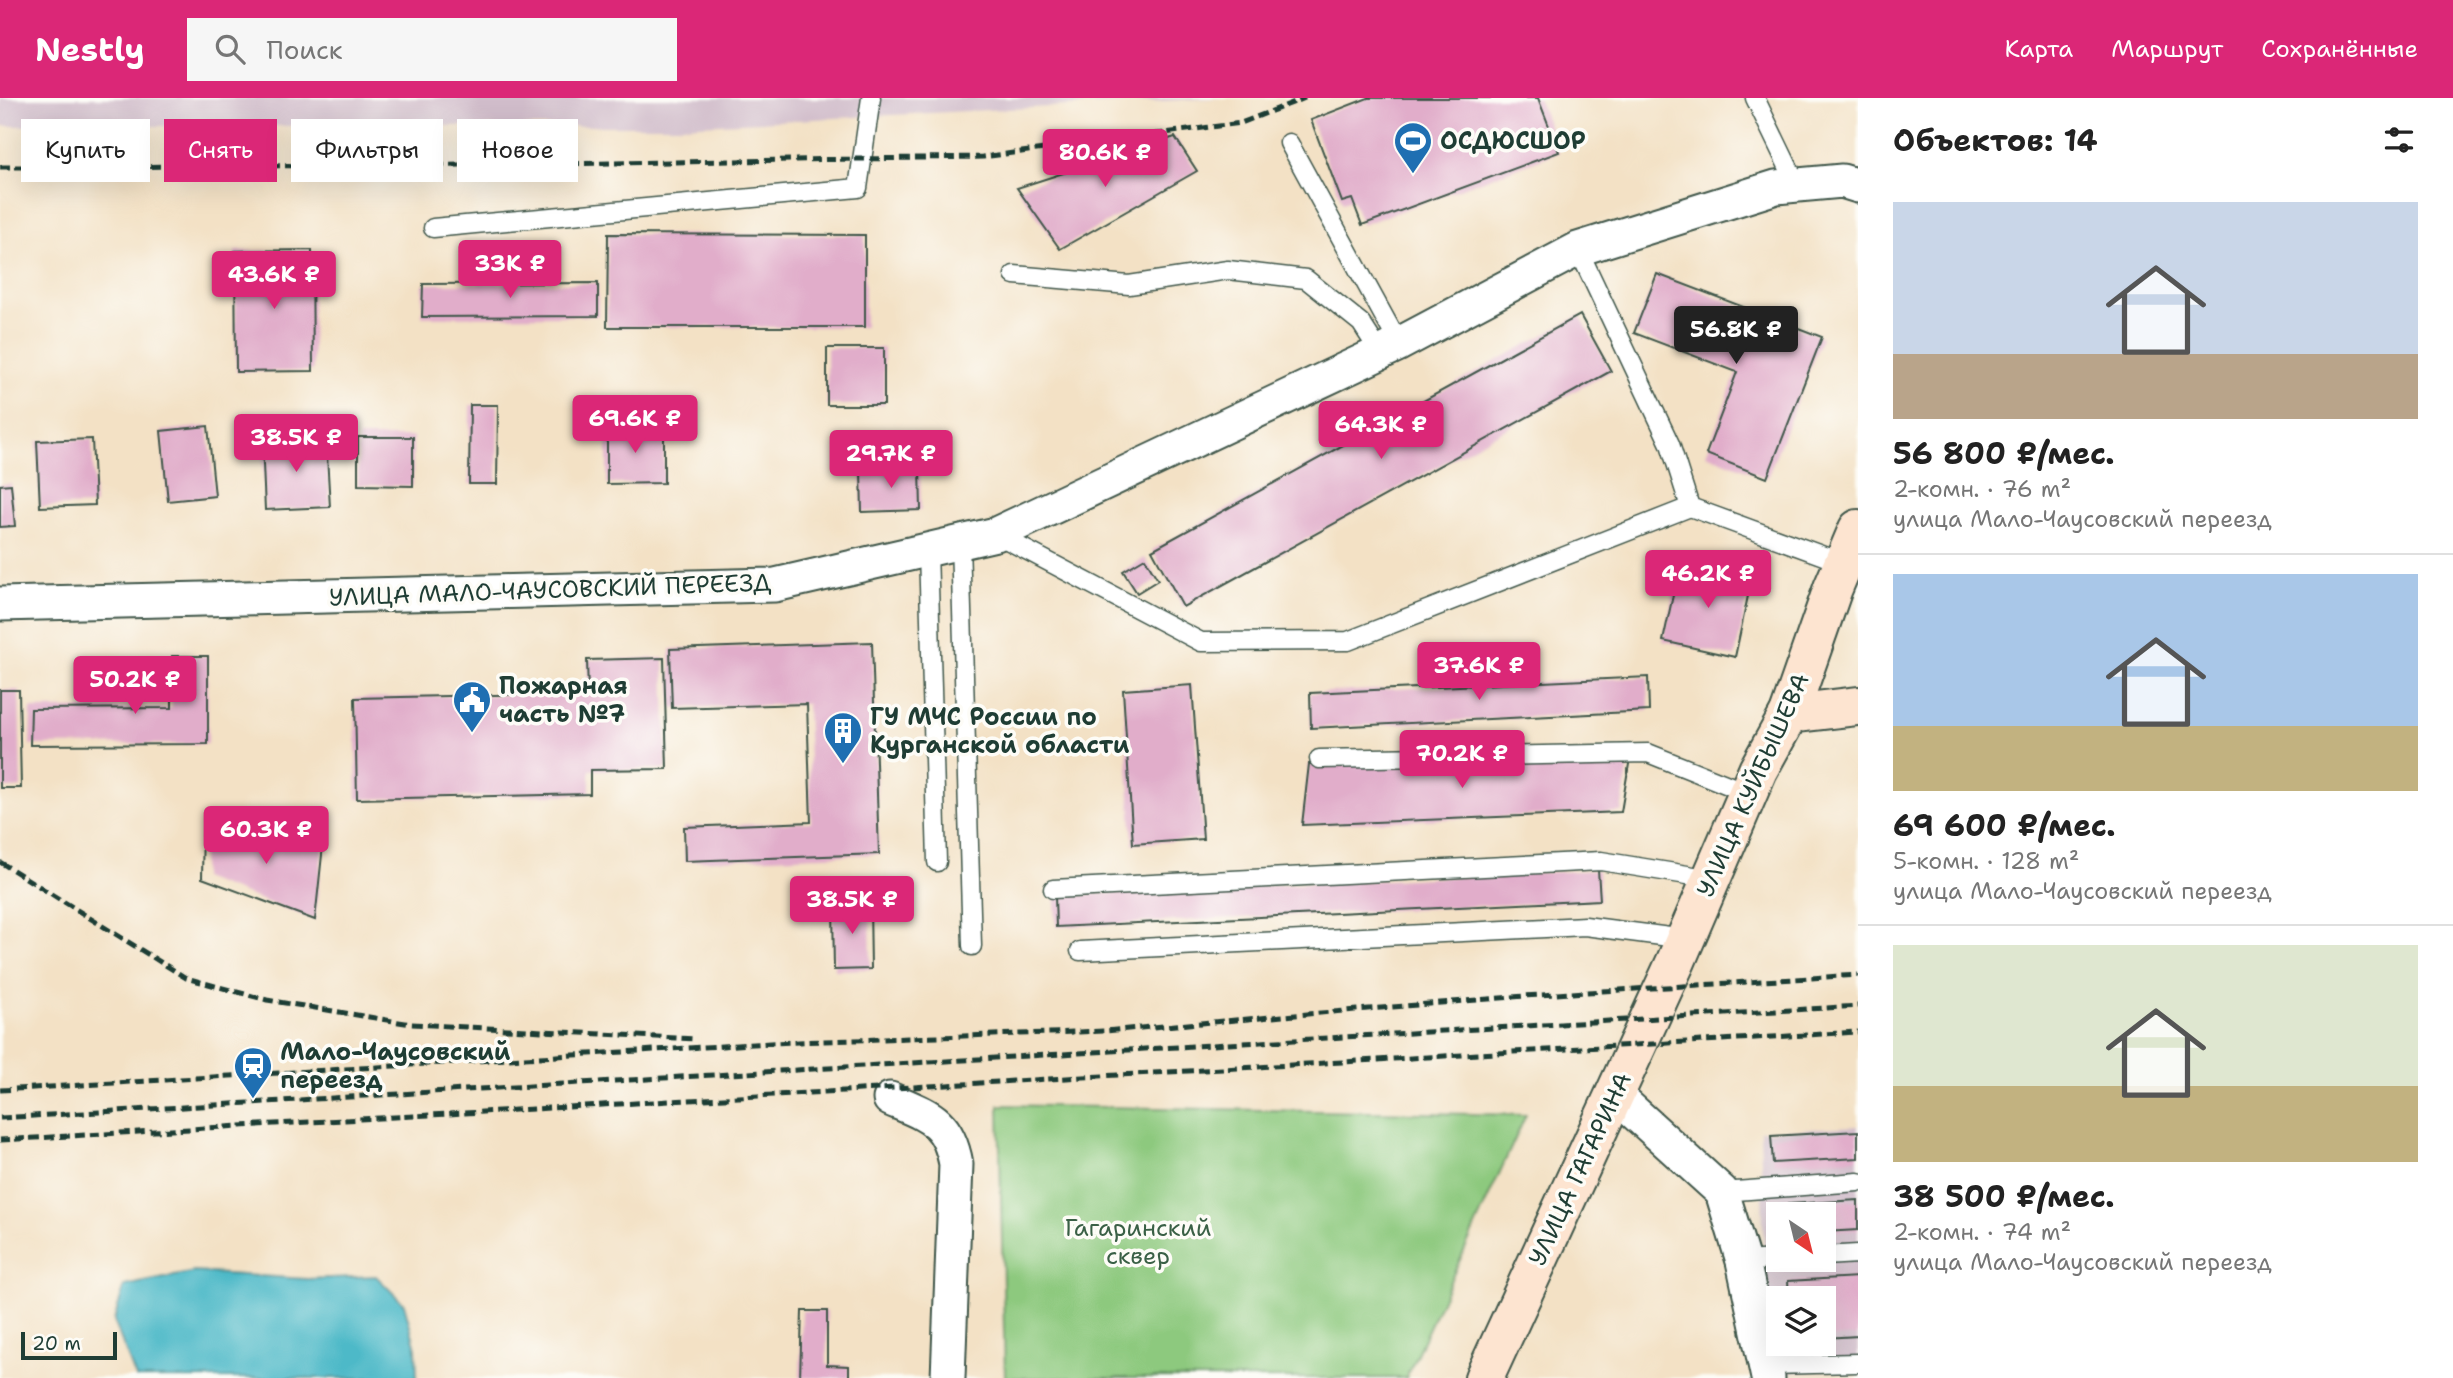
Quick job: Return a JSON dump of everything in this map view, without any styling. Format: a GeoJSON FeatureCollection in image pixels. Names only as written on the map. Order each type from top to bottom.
{"type":"FeatureCollection","features":[{"type":"Feature","properties":{"kind":"main road","name":"УЛИЦА КУЙБЫШЕВА"},"geometry":{"type":"LineString","coordinates":[[1681,950],[1748,793],[1789,714],[1851,546]]}},
{"type":"Feature","properties":{"kind":"main road"},"geometry":{"type":"LineString","coordinates":[[1789,714],[1858,706]]}},
{"type":"Feature","properties":{"kind":"main road","name":"УЛИЦА ГАГАРИНА"},"geometry":{"type":"LineString","coordinates":[[1484,1378],[1681,950]]}},
{"type":"Feature","properties":{"kind":"street","name":"УЛИЦА МАЛО-ЧАУСОВСКИЙ ПЕРЕЕЗД"},"geometry":{"type":"LineString","coordinates":[[0,604],[775,585],[996,534],[1389,348],[1578,249],[1776,187],[1842,181],[1858,187]]}},
{"type":"Feature","properties":{"kind":"street"},"geometry":{"type":"LineString","coordinates":[[1614,1094],[1722,1192],[1743,1261],[1767,1371]]}},
{"type":"Feature","properties":{"kind":"street"},"geometry":{"type":"LineString","coordinates":[[890,1099],[920,1112],[946,1130],[953,1146],[956,1164],[948,1378]]}},
{"type":"Feature","properties":{"kind":"lane"},"geometry":{"type":"LineString","coordinates":[[433,228],[858,188],[871,98]]}},
{"type":"Feature","properties":{"kind":"lane"},"geometry":{"type":"LineString","coordinates":[[1755,98],[1797,185]]}},
{"type":"Feature","properties":{"kind":"lane"},"geometry":{"type":"LineString","coordinates":[[1289,143],[1389,348]]}},
{"type":"Feature","properties":{"kind":"lane"},"geometry":{"type":"LineString","coordinates":[[1578,249],[1670,444],[1690,506]]}},
{"type":"Feature","properties":{"kind":"lane"},"geometry":{"type":"LineString","coordinates":[[1014,275],[1129,285],[1228,270],[1306,279],[1389,348]]}},
{"type":"Feature","properties":{"kind":"lane"},"geometry":{"type":"LineString","coordinates":[[996,534],[1201,642],[1348,641],[1690,506],[1851,546]]}},
{"type":"Feature","properties":{"kind":"lane"},"geometry":{"type":"LineString","coordinates":[[960,542],[972,946]]}},
{"type":"Feature","properties":{"kind":"lane"},"geometry":{"type":"LineString","coordinates":[[928,550],[937,862]]}},
{"type":"Feature","properties":{"kind":"lane"},"geometry":{"type":"LineString","coordinates":[[1319,759],[1648,753],[1748,793]]}},
{"type":"Feature","properties":{"kind":"lane"},"geometry":{"type":"LineString","coordinates":[[1053,889],[1601,860],[1712,879]]}},
{"type":"Feature","properties":{"kind":"lane"},"geometry":{"type":"LineString","coordinates":[[1080,951],[1584,926],[1681,950]]}},
{"type":"Feature","properties":{"kind":"lane"},"geometry":{"type":"LineString","coordinates":[[1722,1192],[1858,1182]]}},
{"type":"Feature","properties":{"kind":"lane"},"geometry":{"type":"LineString","coordinates":[[1836,1255],[1858,1254]]}},
{"type":"Feature","properties":{"kind":"lane"},"geometry":{"type":"LineString","coordinates":[[1743,1261],[1766,1260]]}},
{"type":"Feature","properties":{"kind":"lane"},"geometry":{"type":"LineString","coordinates":[[1767,1371],[1858,1363]]}},
{"type":"Feature","properties":{"kind":"shaded area"},"geometry":{"type":"Polygon","coordinates":[[[0,98],[1221,98],[682,126],[578,126],[578,119],[457,119],[457,126],[443,126],[443,119],[291,119],[291,126],[277,126],[277,119],[164,119],[164,126],[150,126],[150,119],[21,119],[21,126],[0,126],[0,98]]]}},
{"type":"Feature","properties":{"kind":"shaded area"},"geometry":{"type":"Polygon","coordinates":[[[1858,1126],[1858,1368],[1768,1374],[1767,1356],[1836,1356],[1836,1286],[1766,1286],[1766,1313],[1760,1131],[1858,1126]]]}},
{"type":"Feature","properties":{"kind":"green space","name":"Гагаринский сквер"},"geometry":{"type":"Polygon","coordinates":[[[999,1105],[1526,1115],[1406,1378],[1005,1378],[999,1105]]]}},
{"type":"Feature","properties":{"kind":"water"},"geometry":{"type":"Polygon","coordinates":[[[194,1272],[307,1279],[376,1276],[404,1304],[416,1348],[417,1378],[136,1378],[114,1321],[124,1286],[194,1272]]]}},
{"type":"Feature","properties":{"kind":"building","name":"ОСДЮСШОР"},"geometry":{"type":"Polygon","coordinates":[[[1368,98],[1538,98],[1559,152],[1362,225],[1352,199],[1342,202],[1311,120],[1368,98]]]}},
{"type":"Feature","properties":{"kind":"building"},"geometry":{"type":"Polygon","coordinates":[[[1175,137],[1197,171],[1060,249],[1017,188],[1175,137]]]}},
{"type":"Feature","properties":{"kind":"building"},"geometry":{"type":"Polygon","coordinates":[[[608,234],[865,235],[865,327],[607,327],[608,234]]]}},
{"type":"Feature","properties":{"kind":"building"},"geometry":{"type":"Polygon","coordinates":[[[312,250],[313,371],[236,372],[235,251],[312,250]]]}},
{"type":"Feature","properties":{"kind":"building"},"geometry":{"type":"Polygon","coordinates":[[[1657,274],[1822,337],[1767,478],[1706,454],[1737,372],[1634,333],[1657,274]]]}},
{"type":"Feature","properties":{"kind":"building"},"geometry":{"type":"Polygon","coordinates":[[[598,283],[598,316],[422,317],[423,284],[598,283]]]}},
{"type":"Feature","properties":{"kind":"building"},"geometry":{"type":"Polygon","coordinates":[[[1580,315],[1611,371],[1183,607],[1152,550],[1580,315]]]}},
{"type":"Feature","properties":{"kind":"building"},"geometry":{"type":"Polygon","coordinates":[[[827,348],[884,348],[884,405],[827,405],[827,348]]]}},
{"type":"Feature","properties":{"kind":"building"},"geometry":{"type":"Polygon","coordinates":[[[470,405],[498,405],[497,484],[469,484],[470,405]]]}},
{"type":"Feature","properties":{"kind":"building"},"geometry":{"type":"Polygon","coordinates":[[[208,426],[215,496],[168,501],[161,431],[208,426]]]}},
{"type":"Feature","properties":{"kind":"building"},"geometry":{"type":"Polygon","coordinates":[[[607,426],[664,427],[664,483],[607,484],[607,426]]]}},
{"type":"Feature","properties":{"kind":"building"},"geometry":{"type":"Polygon","coordinates":[[[358,437],[413,437],[413,486],[358,485],[358,437]]]}},
{"type":"Feature","properties":{"kind":"building"},"geometry":{"type":"Polygon","coordinates":[[[326,438],[330,507],[265,510],[262,441],[326,438]]]}},
{"type":"Feature","properties":{"kind":"building"},"geometry":{"type":"Polygon","coordinates":[[[92,439],[95,505],[40,507],[37,441],[92,439]]]}},
{"type":"Feature","properties":{"kind":"building"},"geometry":{"type":"Polygon","coordinates":[[[920,468],[921,510],[862,512],[861,470],[920,468]]]}},
{"type":"Feature","properties":{"kind":"building"},"geometry":{"type":"Polygon","coordinates":[[[11,484],[15,526],[0,527],[0,485],[11,484]]]}},
{"type":"Feature","properties":{"kind":"building"},"geometry":{"type":"Polygon","coordinates":[[[1145,558],[1158,580],[1137,593],[1123,571],[1145,558]]]}},
{"type":"Feature","properties":{"kind":"building"},"geometry":{"type":"Polygon","coordinates":[[[1680,563],[1752,577],[1735,657],[1663,641],[1680,563]]]}},
{"type":"Feature","properties":{"kind":"building","name":"ГУ МЧС России по Курганской области"},"geometry":{"type":"Polygon","coordinates":[[[872,642],[879,854],[685,861],[684,827],[811,822],[807,704],[672,708],[670,649],[872,642]]]}},
{"type":"Feature","properties":{"kind":"building"},"geometry":{"type":"Polygon","coordinates":[[[172,656],[208,656],[208,744],[30,745],[31,709],[172,708],[172,656]]]}},
{"type":"Feature","properties":{"kind":"building","name":"Пожарная часть №7"},"geometry":{"type":"Polygon","coordinates":[[[664,658],[667,769],[590,770],[590,794],[357,799],[355,698],[588,693],[587,660],[664,658]]]}},
{"type":"Feature","properties":{"kind":"building"},"geometry":{"type":"Polygon","coordinates":[[[1648,677],[1649,711],[1311,728],[1310,693],[1648,677]]]}},
{"type":"Feature","properties":{"kind":"building"},"geometry":{"type":"Polygon","coordinates":[[[1192,685],[1203,839],[1133,844],[1123,690],[1192,685]]]}},
{"type":"Feature","properties":{"kind":"building"},"geometry":{"type":"Polygon","coordinates":[[[0,690],[19,690],[21,788],[0,788],[0,690]]]}},
{"type":"Feature","properties":{"kind":"building"},"geometry":{"type":"Polygon","coordinates":[[[1630,758],[1621,812],[1302,825],[1309,764],[1630,758]]]}},
{"type":"Feature","properties":{"kind":"building"},"geometry":{"type":"Polygon","coordinates":[[[203,827],[324,836],[315,920],[202,878],[203,827]]]}},
{"type":"Feature","properties":{"kind":"building"},"geometry":{"type":"Polygon","coordinates":[[[1598,870],[1600,900],[1056,927],[1055,896],[1598,870]]]}},
{"type":"Feature","properties":{"kind":"building"},"geometry":{"type":"Polygon","coordinates":[[[870,903],[871,969],[834,970],[833,904],[870,903]]]}},
{"type":"Feature","properties":{"kind":"building"},"geometry":{"type":"Polygon","coordinates":[[[1858,1131],[1858,1158],[1773,1163],[1771,1136],[1858,1131]]]}},
{"type":"Feature","properties":{"kind":"building"},"geometry":{"type":"Polygon","coordinates":[[[1858,1200],[1858,1230],[1836,1231],[1836,1202],[1824,1202],[1858,1200]]]}},
{"type":"Feature","properties":{"kind":"building"},"geometry":{"type":"Polygon","coordinates":[[[1858,1277],[1858,1336],[1836,1337],[1836,1286],[1788,1286],[1788,1281],[1858,1277]]]}},
{"type":"Feature","properties":{"kind":"building"},"geometry":{"type":"Polygon","coordinates":[[[802,1311],[827,1311],[827,1365],[849,1366],[849,1378],[800,1378],[802,1311]]]}},
{"type":"Feature","properties":{"kind":"railway"},"geometry":{"type":"LineString","coordinates":[[0,167],[485,165],[983,157],[1241,123],[1305,98]]}},
{"type":"Feature","properties":{"kind":"railway"},"geometry":{"type":"LineString","coordinates":[[0,862],[186,978],[267,1000],[411,1024],[696,1039]]}},
{"type":"Feature","properties":{"kind":"railway"},"geometry":{"type":"LineString","coordinates":[[0,1090],[770,1043],[1104,1031],[1524,996],[1858,975]]}},
{"type":"Feature","properties":{"kind":"railway"},"geometry":{"type":"LineString","coordinates":[[0,1118],[1858,1006]]}},
{"type":"Feature","properties":{"kind":"railway"},"geometry":{"type":"LineString","coordinates":[[0,1140],[1858,1032]]}},
{"type":"Feature","properties":{"kind":"place","name":"ОСДЮСШОР"},"geometry":{"type":"Point","coordinates":[1413,175]}},
{"type":"Feature","properties":{"kind":"place","name":"Пожарная часть №7"},"geometry":{"type":"Point","coordinates":[472,734]}},
{"type":"Feature","properties":{"kind":"place","name":"ГУ МЧС России по Курганской области"},"geometry":{"type":"Point","coordinates":[843,765]}},
{"type":"Feature","properties":{"kind":"place","name":"Мало-Чаусовский переезд"},"geometry":{"type":"Point","coordinates":[253,1100]}}]}
